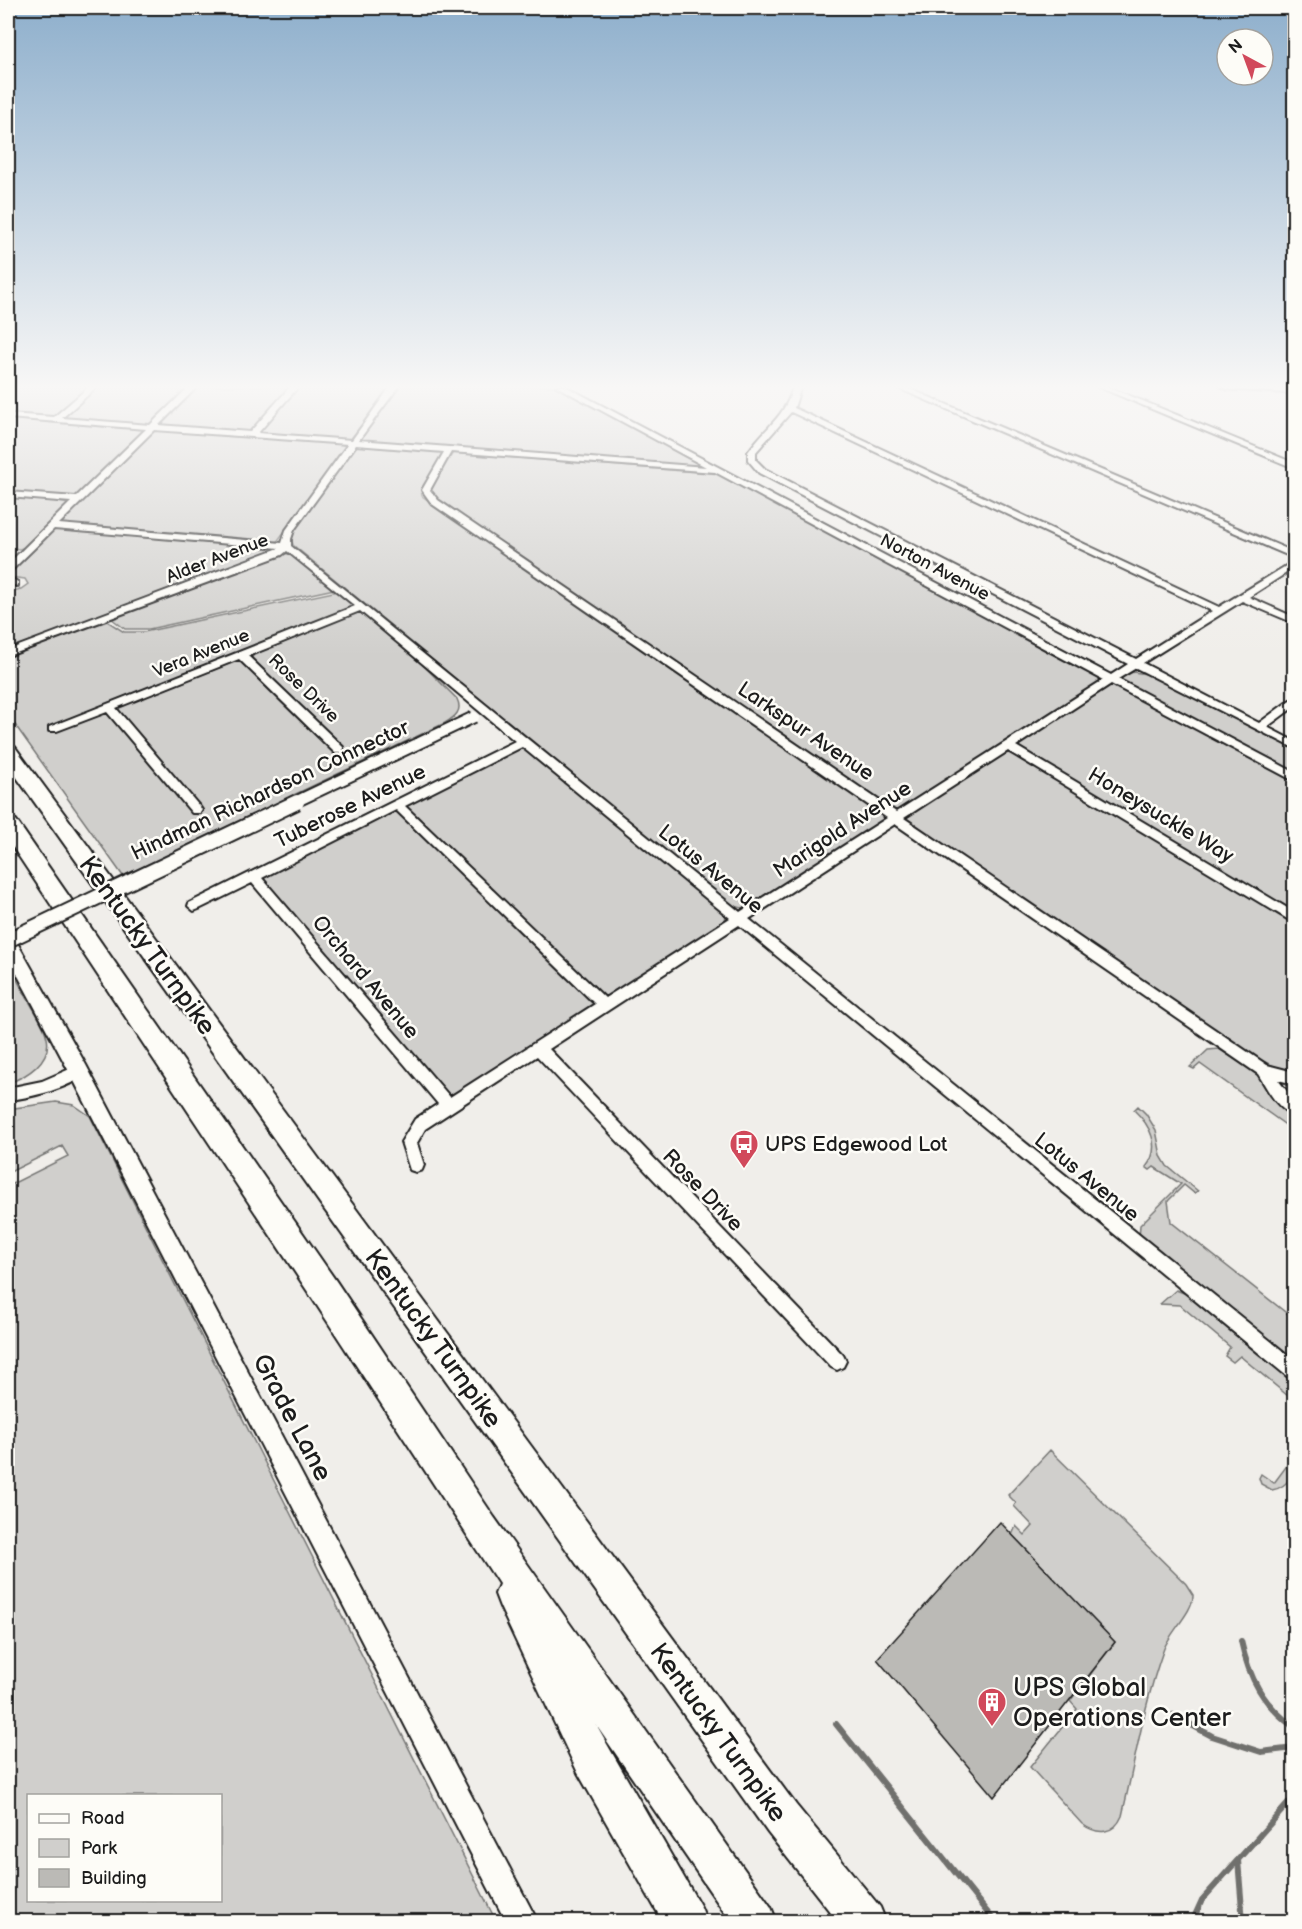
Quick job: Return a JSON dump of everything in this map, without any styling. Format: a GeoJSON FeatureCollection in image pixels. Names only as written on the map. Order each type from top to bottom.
{"type":"FeatureCollection","features":[{"type":"Feature","properties":{"kind":"highway","name":"Kentucky Turnpike"},"geometry":{"type":"LineString","coordinates":[[8,751],[775,1810],[865,1922]]}},
{"type":"Feature","properties":{"kind":"highway"},"geometry":{"type":"LineString","coordinates":[[8,825],[325,1291],[482,1529],[756,1922]]}},
{"type":"Feature","properties":{"kind":"highway"},"geometry":{"type":"LineString","coordinates":[[482,1529],[592,1759],[686,1922]]}},
{"type":"Feature","properties":{"kind":"main road","name":"Grade Lane"},"geometry":{"type":"LineString","coordinates":[[8,941],[79,1071],[523,1922]]}},
{"type":"Feature","properties":{"kind":"street"},"geometry":{"type":"LineString","coordinates":[[8,569],[102,476]]}},
{"type":"Feature","properties":{"kind":"street","name":"Alder Avenue"},"geometry":{"type":"LineString","coordinates":[[8,653],[270,557],[287,547],[286,539],[290,530],[329,476]]}},
{"type":"Feature","properties":{"kind":"street","name":"Larkspur Avenue"},"geometry":{"type":"LineString","coordinates":[[434,476],[426,494],[435,502],[1263,1070],[1294,1078]]}},
{"type":"Feature","properties":{"kind":"street","name":"Norton Avenue"},"geometry":{"type":"LineString","coordinates":[[728,476],[1294,777]]}},
{"type":"Feature","properties":{"kind":"street","name":"Norton Avenue"},"geometry":{"type":"LineString","coordinates":[[772,476],[1294,746]]}},
{"type":"Feature","properties":{"kind":"street"},"geometry":{"type":"LineString","coordinates":[[933,476],[1220,611]]}},
{"type":"Feature","properties":{"kind":"street"},"geometry":{"type":"LineString","coordinates":[[1108,476],[1294,555]]}},
{"type":"Feature","properties":{"kind":"street"},"geometry":{"type":"LineString","coordinates":[[8,494],[77,500]]}},
{"type":"Feature","properties":{"kind":"street"},"geometry":{"type":"LineString","coordinates":[[52,526],[287,547]]}},
{"type":"Feature","properties":{"kind":"street","name":"Lotus Avenue"},"geometry":{"type":"LineString","coordinates":[[287,547],[1294,1371]]}},
{"type":"Feature","properties":{"kind":"street"},"geometry":{"type":"LineString","coordinates":[[8,551],[24,552]]}},
{"type":"Feature","properties":{"kind":"street","name":"Marigold Avenue"},"geometry":{"type":"LineString","coordinates":[[416,1165],[409,1142],[420,1124],[739,917],[1294,564]]}},
{"type":"Feature","properties":{"kind":"street"},"geometry":{"type":"LineString","coordinates":[[1246,595],[1294,612]]}},
{"type":"Feature","properties":{"kind":"street"},"geometry":{"type":"LineString","coordinates":[[1246,595],[1294,620]]}},
{"type":"Feature","properties":{"kind":"street","name":"Vera Avenue"},"geometry":{"type":"LineString","coordinates":[[52,729],[362,607]]}},
{"type":"Feature","properties":{"kind":"street","name":"Rose Drive"},"geometry":{"type":"LineString","coordinates":[[242,655],[339,750]]}},
{"type":"Feature","properties":{"kind":"street"},"geometry":{"type":"LineString","coordinates":[[1260,728],[1294,702]]}},
{"type":"Feature","properties":{"kind":"street"},"geometry":{"type":"LineString","coordinates":[[109,707],[196,810]]}},
{"type":"Feature","properties":{"kind":"street","name":"Hindman Richardson Connector"},"geometry":{"type":"LineString","coordinates":[[8,941],[486,711]]}},
{"type":"Feature","properties":{"kind":"street","name":"Tuberose Avenue"},"geometry":{"type":"LineString","coordinates":[[194,906],[523,742]]}},
{"type":"Feature","properties":{"kind":"street","name":"Honeysuckle Way"},"geometry":{"type":"LineString","coordinates":[[1008,746],[1294,918]]}},
{"type":"Feature","properties":{"kind":"street"},"geometry":{"type":"LineString","coordinates":[[397,804],[604,1005]]}},
{"type":"Feature","properties":{"kind":"street","name":"Orchard Avenue"},"geometry":{"type":"LineString","coordinates":[[253,876],[448,1105]]}},
{"type":"Feature","properties":{"kind":"street","name":"Rose Drive"},"geometry":{"type":"LineString","coordinates":[[538,1047],[837,1361]]}},
{"type":"Feature","properties":{"kind":"street","name":"Larkspur Avenue"},"geometry":{"type":"LineString","coordinates":[[1263,1070],[1283,1099],[1294,1109]]}},
{"type":"Feature","properties":{"kind":"street"},"geometry":{"type":"LineString","coordinates":[[8,1094],[24,1093],[50,1086],[79,1071]]}},
{"type":"Feature","properties":{"kind":"green space"},"geometry":{"type":"Polygon","coordinates":[[[8,476],[97,476],[76,496],[8,493],[8,476]]]}},
{"type":"Feature","properties":{"kind":"green space"},"geometry":{"type":"Polygon","coordinates":[[[106,476],[325,476],[276,543],[56,524],[106,476]]]}},
{"type":"Feature","properties":{"kind":"green space"},"geometry":{"type":"Polygon","coordinates":[[[333,476],[431,476],[421,490],[422,496],[884,814],[885,820],[750,906],[742,908],[731,905],[293,545],[291,537],[333,476]]]}},
{"type":"Feature","properties":{"kind":"green space"},"geometry":{"type":"Polygon","coordinates":[[[437,476],[725,476],[1106,678],[900,811],[893,812],[431,496],[430,487],[437,476]]]}},
{"type":"Feature","properties":{"kind":"green space"},"geometry":{"type":"Polygon","coordinates":[[[8,497],[42,499],[69,504],[26,547],[19,549],[8,547],[8,497]]]}},
{"type":"Feature","properties":{"kind":"green space"},"geometry":{"type":"Polygon","coordinates":[[[54,528],[277,547],[275,550],[106,616],[8,651],[8,592],[21,589],[28,584],[25,579],[10,577],[9,572],[54,528]]]}},
{"type":"Feature","properties":{"kind":"green space"},"geometry":{"type":"Polygon","coordinates":[[[285,554],[291,554],[334,589],[149,629],[125,629],[111,618],[285,554]]]}},
{"type":"Feature","properties":{"kind":"green space"},"geometry":{"type":"Polygon","coordinates":[[[338,591],[353,604],[351,609],[49,728],[52,732],[104,712],[121,717],[118,709],[120,706],[239,660],[337,752],[344,748],[251,659],[254,654],[357,612],[362,612],[402,644],[457,699],[459,707],[457,713],[445,723],[123,876],[8,715],[8,655],[102,621],[107,621],[124,632],[144,632],[338,591]]]}},
{"type":"Feature","properties":{"kind":"green space"},"geometry":{"type":"Polygon","coordinates":[[[1133,672],[1147,674],[1294,749],[1294,775],[1121,682],[1122,677],[1133,672]]]}},
{"type":"Feature","properties":{"kind":"green space"},"geometry":{"type":"Polygon","coordinates":[[[1111,683],[1294,781],[1294,915],[1021,750],[1018,745],[1021,741],[1111,683]]]}},
{"type":"Feature","properties":{"kind":"green space"},"geometry":{"type":"Polygon","coordinates":[[[521,746],[726,915],[725,921],[609,997],[600,996],[403,804],[521,746]]]}},
{"type":"Feature","properties":{"kind":"green space"},"geometry":{"type":"Polygon","coordinates":[[[1009,753],[1031,763],[1294,922],[1294,1075],[1256,1058],[904,818],[1001,755],[1009,753]]]}},
{"type":"Feature","properties":{"kind":"green space"},"geometry":{"type":"Polygon","coordinates":[[[396,810],[593,1001],[595,1006],[452,1096],[445,1094],[262,878],[396,810]]]}},
{"type":"Feature","properties":{"kind":"green space"},"geometry":{"type":"Polygon","coordinates":[[[8,963],[43,1026],[47,1046],[46,1054],[36,1067],[8,1083],[8,963]]]}},
{"type":"Feature","properties":{"kind":"green space"},"geometry":{"type":"Polygon","coordinates":[[[1219,1049],[1258,1074],[1285,1109],[1294,1116],[1294,1131],[1200,1064],[1194,1069],[1190,1067],[1208,1050],[1219,1049]]]}},
{"type":"Feature","properties":{"kind":"green space"},"geometry":{"type":"Polygon","coordinates":[[[56,1102],[74,1105],[90,1116],[496,1921],[8,1921],[8,1186],[68,1156],[62,1146],[8,1173],[8,1109],[56,1102]]]}},
{"type":"Feature","properties":{"kind":"green space"},"geometry":{"type":"Polygon","coordinates":[[[1138,1106],[1156,1130],[1161,1156],[1167,1166],[1198,1191],[1194,1193],[1184,1185],[1168,1201],[1171,1222],[1294,1319],[1294,1364],[1139,1237],[1140,1225],[1181,1184],[1154,1167],[1150,1170],[1146,1167],[1151,1159],[1153,1144],[1149,1129],[1134,1110],[1138,1106]]]}},
{"type":"Feature","properties":{"kind":"green space"},"geometry":{"type":"Polygon","coordinates":[[[1176,1290],[1189,1295],[1294,1380],[1294,1401],[1240,1356],[1233,1362],[1225,1356],[1230,1347],[1180,1305],[1160,1304],[1176,1290]]]}},
{"type":"Feature","properties":{"kind":"green space"},"geometry":{"type":"Polygon","coordinates":[[[1050,1450],[1186,1584],[1193,1595],[1189,1608],[1166,1644],[1156,1671],[1122,1816],[1114,1827],[1105,1831],[1093,1830],[1082,1824],[1030,1767],[1077,1709],[1070,1701],[1115,1642],[1012,1535],[1016,1526],[1025,1535],[1033,1526],[1014,1506],[1016,1503],[1008,1495],[1050,1450]]]}},
{"type":"Feature","properties":{"kind":"green space"},"geometry":{"type":"Polygon","coordinates":[[[1294,1456],[1292,1473],[1283,1486],[1272,1490],[1261,1484],[1259,1478],[1261,1474],[1274,1483],[1294,1456]]]}},
{"type":"Feature","properties":{"kind":"building","name":"UPS Global Operations Center"},"geometry":{"type":"Polygon","coordinates":[[[1000,1522],[1115,1642],[994,1797],[877,1659],[1000,1522]]]}},
{"type":"Feature","properties":{"kind":"waterway"},"geometry":{"type":"LineString","coordinates":[[1241,1641],[1248,1667],[1259,1690],[1283,1719],[1294,1727]]}},
{"type":"Feature","properties":{"kind":"waterway"},"geometry":{"type":"LineString","coordinates":[[1173,1715],[1212,1736],[1261,1752],[1294,1748]]}},
{"type":"Feature","properties":{"kind":"waterway"},"geometry":{"type":"LineString","coordinates":[[836,1724],[995,1922]]}},
{"type":"Feature","properties":{"kind":"waterway"},"geometry":{"type":"LineString","coordinates":[[1192,1922],[1202,1900],[1294,1797]]}},
{"type":"Feature","properties":{"kind":"waterway"},"geometry":{"type":"LineString","coordinates":[[1238,1860],[1243,1922]]}},
{"type":"Feature","properties":{"kind":"place","name":"UPS Edgewood Lot"},"geometry":{"type":"Point","coordinates":[744,1170]}},
{"type":"Feature","properties":{"kind":"place","name":"UPS Global Operations Center"},"geometry":{"type":"Point","coordinates":[992,1728]}}]}
